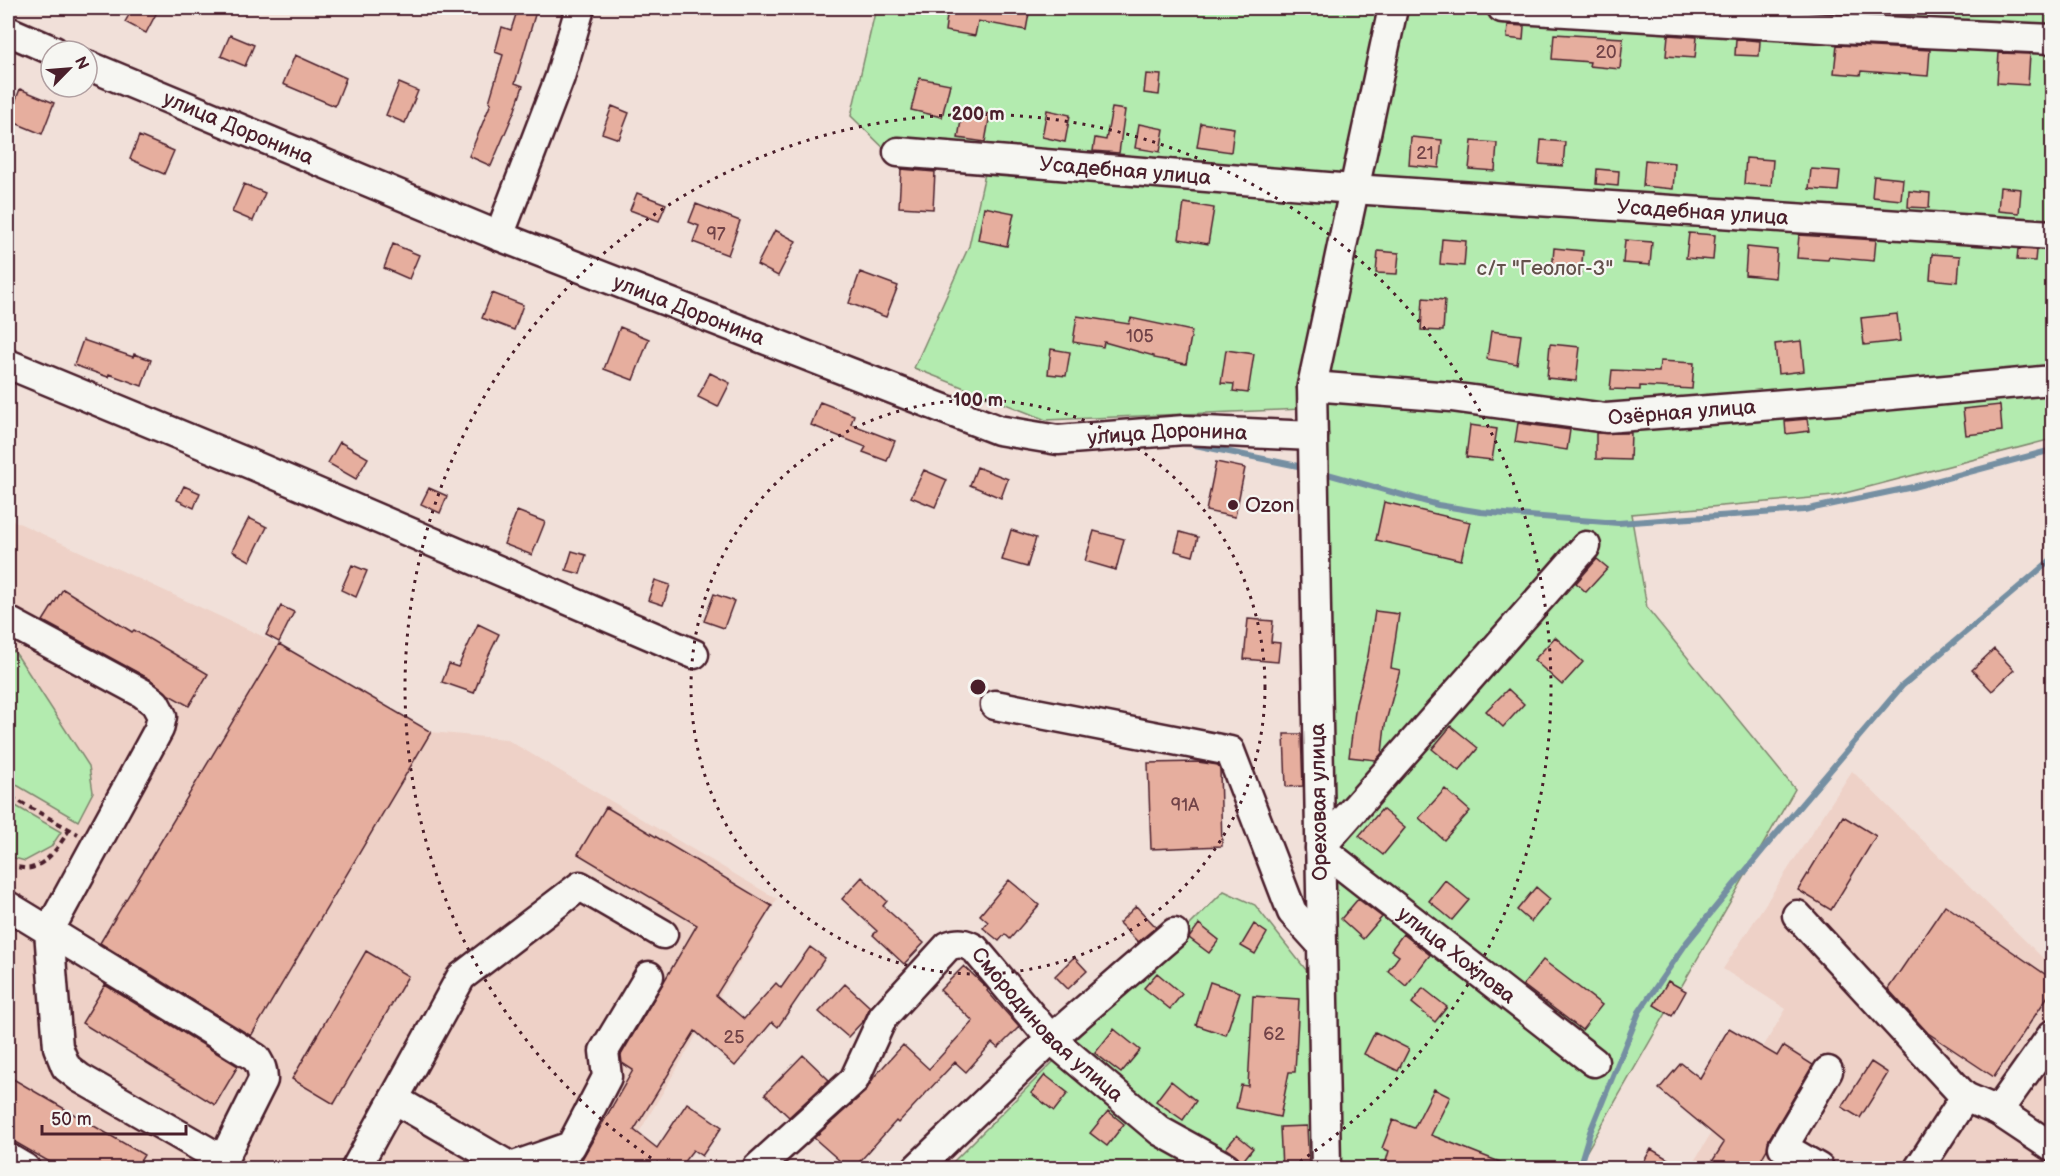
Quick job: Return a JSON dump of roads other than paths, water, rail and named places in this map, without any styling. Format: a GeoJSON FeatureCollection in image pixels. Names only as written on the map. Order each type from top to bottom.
{"type":"FeatureCollection","features":[{"type":"Feature","properties":{"kind":"street"},"geometry":{"type":"LineString","coordinates":[[498,236],[560,77],[580,8]]}},
{"type":"Feature","properties":{"kind":"street"},"geometry":{"type":"LineString","coordinates":[[1313,436],[1312,386],[1393,8]]}},
{"type":"Feature","properties":{"kind":"street"},"geometry":{"type":"LineString","coordinates":[[1502,8],[2052,39]]}},
{"type":"Feature","properties":{"kind":"street"},"geometry":{"type":"LineString","coordinates":[[8,32],[39,45]]}},
{"type":"Feature","properties":{"kind":"street","name":"улица Доронина"},"geometry":{"type":"LineString","coordinates":[[99,69],[498,236],[998,430],[1058,440],[1184,430],[1313,436]]}},
{"type":"Feature","properties":{"kind":"street","name":"Усадебная улица"},"geometry":{"type":"LineString","coordinates":[[898,152],[1353,189],[2052,235]]}},
{"type":"Feature","properties":{"kind":"street"},"geometry":{"type":"LineString","coordinates":[[8,364],[255,466],[694,654]]}},
{"type":"Feature","properties":{"kind":"street","name":"Озёрная улица"},"geometry":{"type":"LineString","coordinates":[[1312,386],[1451,397],[1606,418],[2052,380]]}},
{"type":"Feature","properties":{"kind":"street","name":"Ореховая улица"},"geometry":{"type":"LineString","coordinates":[[1313,436],[1321,944],[1315,1059],[1326,1168]]}},
{"type":"Feature","properties":{"kind":"street"},"geometry":{"type":"LineString","coordinates":[[1320,848],[1586,546]]}},
{"type":"Feature","properties":{"kind":"street"},"geometry":{"type":"LineString","coordinates":[[8,621],[142,693],[155,703],[162,716],[159,729],[49,931],[58,1047],[66,1067],[80,1078],[221,1164],[263,1080],[261,1065],[256,1058],[49,931],[8,906]]}},
{"type":"Feature","properties":{"kind":"street"},"geometry":{"type":"LineString","coordinates":[[995,705],[1230,752],[1292,912],[1321,944]]}},
{"type":"Feature","properties":{"kind":"street","name":"улица Хохлова"},"geometry":{"type":"LineString","coordinates":[[1320,848],[1594,1062]]}},
{"type":"Feature","properties":{"kind":"street"},"geometry":{"type":"LineString","coordinates":[[356,1168],[461,977],[580,886],[663,934]]}},
{"type":"Feature","properties":{"kind":"street"},"geometry":{"type":"LineString","coordinates":[[1797,915],[1965,1097],[1998,1111],[2052,1147]]}},
{"type":"Feature","properties":{"kind":"street"},"geometry":{"type":"LineString","coordinates":[[917,1168],[1051,1039],[1174,933]]}},
{"type":"Feature","properties":{"kind":"street","name":"Смородиновая улица"},"geometry":{"type":"LineString","coordinates":[[757,1168],[854,1080],[883,1017],[948,945],[958,943],[965,943],[975,949],[1051,1039],[1160,1131],[1227,1168]]}},
{"type":"Feature","properties":{"kind":"street"},"geometry":{"type":"LineString","coordinates":[[394,1099],[511,1168],[571,1146],[607,1077],[604,1051],[649,976]]}},
{"type":"Feature","properties":{"kind":"street"},"geometry":{"type":"LineString","coordinates":[[1998,1111],[2052,1035]]}},
{"type":"Feature","properties":{"kind":"street"},"geometry":{"type":"LineString","coordinates":[[1819,1168],[1783,1147],[1828,1071]]}},
{"type":"Feature","properties":{"kind":"street"},"geometry":{"type":"LineString","coordinates":[[1919,1168],[1965,1097]]}},
{"type":"Feature","properties":{"kind":"street"},"geometry":{"type":"LineString","coordinates":[[8,1158],[25,1168]]}},
{"type":"Feature","properties":{"kind":"waterway"},"geometry":{"type":"LineString","coordinates":[[1195,445],[1298,466]]}},
{"type":"Feature","properties":{"kind":"waterway"},"geometry":{"type":"LineString","coordinates":[[1324,473],[1438,505],[1481,512],[1618,523],[1804,510],[1913,487],[2052,450]]}},
{"type":"Feature","properties":{"kind":"waterway"},"geometry":{"type":"LineString","coordinates":[[1579,1168],[1590,1132],[1639,1012],[1687,942],[1902,686],[2052,559]]}},
{"type":"Feature","properties":{"kind":"place","name":"Ozon"},"geometry":{"type":"Point","coordinates":[1233,505]}},
{"type":"Feature","properties":{"kind":"park label","name":"с/т \"Геолог-3\""},"geometry":{"type":"Point","coordinates":[1545,268]}}]}
